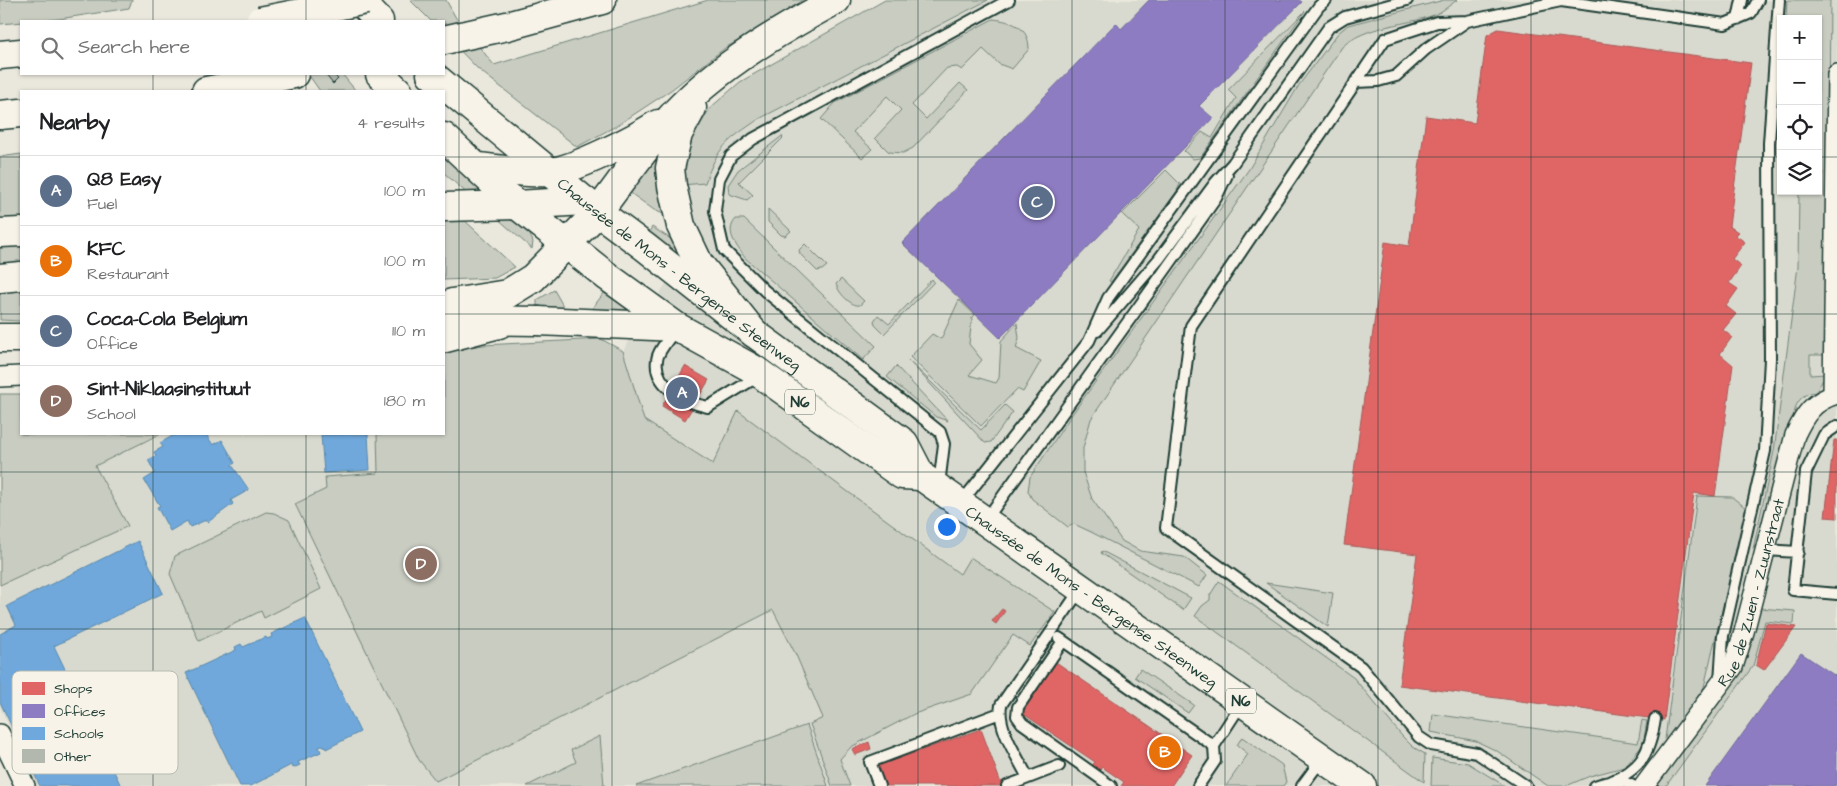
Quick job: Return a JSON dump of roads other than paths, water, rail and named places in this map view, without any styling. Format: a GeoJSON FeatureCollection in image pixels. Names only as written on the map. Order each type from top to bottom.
{"type":"FeatureCollection","features":[{"type":"Feature","properties":{"kind":"main road"},"geometry":{"type":"LineString","coordinates":[[316,0],[332,20]]}},
{"type":"Feature","properties":{"kind":"main road"},"geometry":{"type":"LineString","coordinates":[[359,0],[378,20]]}},
{"type":"Feature","properties":{"kind":"main road"},"geometry":{"type":"LineString","coordinates":[[265,20],[366,0]]}},
{"type":"Feature","properties":{"kind":"main road"},"geometry":{"type":"LineString","coordinates":[[445,40],[507,26],[602,0]]}},
{"type":"Feature","properties":{"kind":"main road"},"geometry":{"type":"LineString","coordinates":[[446,307],[507,294],[533,278],[564,244],[591,207],[676,112],[703,87],[744,54],[836,0]]}},
{"type":"Feature","properties":{"kind":"main road"},"geometry":{"type":"LineString","coordinates":[[0,55],[20,53]]}},
{"type":"Feature","properties":{"kind":"main road"},"geometry":{"type":"LineString","coordinates":[[374,75],[380,90]]}},
{"type":"Feature","properties":{"kind":"main road"},"geometry":{"type":"LineString","coordinates":[[381,75],[397,90]]}},
{"type":"Feature","properties":{"kind":"main road","name":"Chaussée de Mons - Bergense Steenweg"},"geometry":{"type":"LineString","coordinates":[[432,75],[591,207],[754,333],[904,443],[940,490]]}},
{"type":"Feature","properties":{"kind":"main road"},"geometry":{"type":"LineString","coordinates":[[211,90],[284,76]]}},
{"type":"Feature","properties":{"kind":"main road"},"geometry":{"type":"LineString","coordinates":[[703,87],[678,134],[670,168],[675,202],[685,236],[700,264],[754,333]]}},
{"type":"Feature","properties":{"kind":"main road"},"geometry":{"type":"LineString","coordinates":[[477,167],[550,172],[584,162],[646,132],[676,112]]}},
{"type":"Feature","properties":{"kind":"main road"},"geometry":{"type":"LineString","coordinates":[[0,115],[20,113]]}},
{"type":"Feature","properties":{"kind":"main road","name":"Chaussée de Mons - Bergense Steenweg"},"geometry":{"type":"LineString","coordinates":[[445,139],[517,205],[564,244],[678,327],[761,374],[902,475],[940,490],[1362,786]]}},
{"type":"Feature","properties":{"kind":"main road"},"geometry":{"type":"LineString","coordinates":[[445,207],[517,205],[591,207]]}},
{"type":"Feature","properties":{"kind":"main road"},"geometry":{"type":"LineString","coordinates":[[0,233],[20,232]]}},
{"type":"Feature","properties":{"kind":"main road"},"geometry":{"type":"LineString","coordinates":[[0,278],[20,276]]}},
{"type":"Feature","properties":{"kind":"main road"},"geometry":{"type":"LineString","coordinates":[[446,307],[538,321],[678,327]]}},
{"type":"Feature","properties":{"kind":"main road"},"geometry":{"type":"LineString","coordinates":[[0,338],[20,338]]}},
{"type":"Feature","properties":{"kind":"street"},"geometry":{"type":"LineString","coordinates":[[1835,395],[1837,74]]}},
{"type":"Feature","properties":{"kind":"street"},"geometry":{"type":"LineString","coordinates":[[445,343],[538,321]]}},
{"type":"Feature","properties":{"kind":"street"},"geometry":{"type":"LineString","coordinates":[[0,377],[20,376]]}},
{"type":"Feature","properties":{"kind":"street","name":"Rue de Zuen - Zuunstraat"},"geometry":{"type":"LineString","coordinates":[[1647,773],[1732,667],[1744,632],[1795,436],[1811,406],[1823,398],[1835,395]]}},
{"type":"Feature","properties":{"kind":"street"},"geometry":{"type":"LineString","coordinates":[[0,734],[12,759]]}},
{"type":"Feature","properties":{"kind":"street"},"geometry":{"type":"LineString","coordinates":[[19,774],[25,786]]}},
{"type":"Feature","properties":{"kind":"lane"},"geometry":{"type":"LineString","coordinates":[[940,490],[944,444],[940,432],[765,291],[724,250],[715,211],[718,180],[727,162],[741,147],[753,139],[1009,0]]}},
{"type":"Feature","properties":{"kind":"lane"},"geometry":{"type":"LineString","coordinates":[[1088,341],[1108,298],[1319,6],[1326,0]]}},
{"type":"Feature","properties":{"kind":"lane"},"geometry":{"type":"LineString","coordinates":[[985,522],[1210,205],[1233,163],[1329,27],[1345,17],[1407,0]]}},
{"type":"Feature","properties":{"kind":"lane"},"geometry":{"type":"LineString","coordinates":[[1738,19],[1742,0]]}},
{"type":"Feature","properties":{"kind":"lane"},"geometry":{"type":"LineString","coordinates":[[1526,786],[1477,753],[1431,745],[1420,737],[1361,667],[1166,528],[1191,326],[1386,39],[1437,22],[1468,21],[1561,1],[1725,24],[1751,13],[1758,0]]}},
{"type":"Feature","properties":{"kind":"lane"},"geometry":{"type":"LineString","coordinates":[[1720,684],[1724,636],[1765,451],[1770,359],[1769,143],[1779,0]]}},
{"type":"Feature","properties":{"kind":"lane"},"geometry":{"type":"LineString","coordinates":[[1355,82],[1378,81],[1396,76],[1426,49],[1468,21]]}},
{"type":"Feature","properties":{"kind":"lane"},"geometry":{"type":"LineString","coordinates":[[940,490],[1088,341],[1159,259],[1216,182],[1233,163]]}},
{"type":"Feature","properties":{"kind":"lane"},"geometry":{"type":"LineString","coordinates":[[678,327],[657,359],[658,372],[668,388],[696,404],[708,407],[761,374]]}},
{"type":"Feature","properties":{"kind":"lane"},"geometry":{"type":"LineString","coordinates":[[1837,426],[1824,435],[1806,472],[1793,590],[1837,594]]}},
{"type":"Feature","properties":{"kind":"lane"},"geometry":{"type":"LineString","coordinates":[[1765,550],[1798,552]]}},
{"type":"Feature","properties":{"kind":"lane"},"geometry":{"type":"LineString","coordinates":[[1028,778],[1003,726],[1000,713],[1001,704],[1081,589]]}},
{"type":"Feature","properties":{"kind":"lane"},"geometry":{"type":"LineString","coordinates":[[1051,632],[1214,746]]}},
{"type":"Feature","properties":{"kind":"lane"},"geometry":{"type":"LineString","coordinates":[[1064,641],[1018,707],[1017,716],[1022,723],[1111,786]]}},
{"type":"Feature","properties":{"kind":"lane"},"geometry":{"type":"LineString","coordinates":[[1198,786],[1214,761],[1214,746],[1242,702]]}},
{"type":"Feature","properties":{"kind":"lane"},"geometry":{"type":"LineString","coordinates":[[879,786],[870,762],[1000,713]]}},
{"type":"Feature","properties":{"kind":"lane"},"geometry":{"type":"LineString","coordinates":[[1595,786],[1628,774],[1647,773],[1655,718]]}},
{"type":"Feature","properties":{"kind":"lane"},"geometry":{"type":"LineString","coordinates":[[1302,786],[1322,758]]}},
{"type":"Feature","properties":{"kind":"lane"},"geometry":{"type":"LineString","coordinates":[[1007,786],[1059,766]]}},
{"type":"Feature","properties":{"kind":"lane"},"geometry":{"type":"LineString","coordinates":[[1610,782],[1628,783],[1633,786]]}},
{"type":"Feature","properties":{"kind":"place","name":"Coca-Cola Belgium"},"geometry":{"type":"Point","coordinates":[1037,202]}},
{"type":"Feature","properties":{"kind":"place","name":"Q8 Easy"},"geometry":{"type":"Point","coordinates":[682,393]}},
{"type":"Feature","properties":{"kind":"place","name":"Sint-Niklaasinstituut"},"geometry":{"type":"Point","coordinates":[421,564]}},
{"type":"Feature","properties":{"kind":"place","name":"KFC"},"geometry":{"type":"Point","coordinates":[1165,752]}}]}
